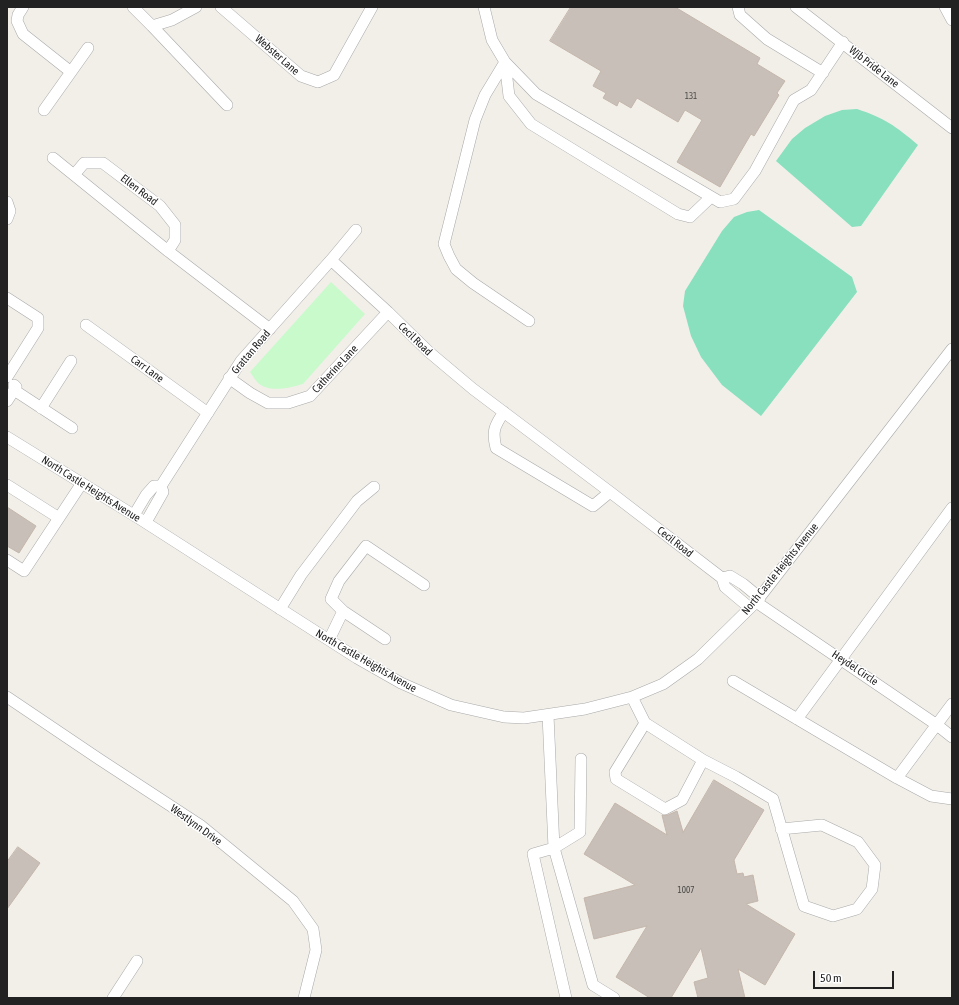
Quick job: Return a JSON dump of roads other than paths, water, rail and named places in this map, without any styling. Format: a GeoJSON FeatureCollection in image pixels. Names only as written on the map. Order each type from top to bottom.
{"type":"FeatureCollection","features":[{"type":"Feature","properties":{"kind":"street"},"geometry":{"type":"LineString","coordinates":[[23,7],[18,15],[17,21],[23,34],[71,72]]}},
{"type":"Feature","properties":{"kind":"street"},"geometry":{"type":"LineString","coordinates":[[133,7],[227,105]]}},
{"type":"Feature","properties":{"kind":"street"},"geometry":{"type":"LineString","coordinates":[[152,26],[172,20],[196,7]]}},
{"type":"Feature","properties":{"kind":"street","name":"Webster Lane"},"geometry":{"type":"LineString","coordinates":[[221,7],[301,76],[318,82],[334,75],[372,7]]}},
{"type":"Feature","properties":{"kind":"street"},"geometry":{"type":"LineString","coordinates":[[484,7],[492,40],[505,62],[536,94],[720,202],[734,199],[755,171],[794,100],[811,90],[843,42]]}},
{"type":"Feature","properties":{"kind":"street"},"geometry":{"type":"LineString","coordinates":[[738,7],[740,15],[767,38],[823,73]]}},
{"type":"Feature","properties":{"kind":"street","name":"Wjb Pride Lane"},"geometry":{"type":"LineString","coordinates":[[796,7],[952,128]]}},
{"type":"Feature","properties":{"kind":"street"},"geometry":{"type":"LineString","coordinates":[[945,7],[952,20]]}},
{"type":"Feature","properties":{"kind":"street"},"geometry":{"type":"LineString","coordinates":[[44,110],[88,48]]}},
{"type":"Feature","properties":{"kind":"street"},"geometry":{"type":"LineString","coordinates":[[505,62],[509,96],[531,124],[678,214],[690,217],[711,197]]}},
{"type":"Feature","properties":{"kind":"street"},"geometry":{"type":"LineString","coordinates":[[505,62],[485,95],[475,120],[444,244],[456,269],[473,283],[529,321]]}},
{"type":"Feature","properties":{"kind":"street"},"geometry":{"type":"LineString","coordinates":[[52,158],[168,251],[270,329]]}},
{"type":"Feature","properties":{"kind":"street","name":"Ellen Road"},"geometry":{"type":"LineString","coordinates":[[74,175],[84,164],[103,163],[160,206],[175,225],[175,240],[168,251]]}},
{"type":"Feature","properties":{"kind":"street"},"geometry":{"type":"LineString","coordinates":[[7,202],[10,211],[7,219]]}},
{"type":"Feature","properties":{"kind":"street","name":"Grattan Road"},"geometry":{"type":"LineString","coordinates":[[161,486],[240,361],[270,329],[356,230]]}},
{"type":"Feature","properties":{"kind":"street","name":"Cecil Road"},"geometry":{"type":"LineString","coordinates":[[331,260],[429,352],[473,389],[722,578],[724,587],[755,602]]}},
{"type":"Feature","properties":{"kind":"street"},"geometry":{"type":"LineString","coordinates":[[7,298],[38,318],[38,328],[7,377]]}},
{"type":"Feature","properties":{"kind":"street","name":"Catherine Lane"},"geometry":{"type":"LineString","coordinates":[[229,378],[250,393],[268,403],[288,403],[310,396],[388,312]]}},
{"type":"Feature","properties":{"kind":"street","name":"Carr Lane"},"geometry":{"type":"LineString","coordinates":[[86,325],[208,413]]}},
{"type":"Feature","properties":{"kind":"street","name":"North Castle Heights Avenue"},"geometry":{"type":"LineString","coordinates":[[7,437],[146,522],[280,609],[401,684],[451,705],[504,717],[524,718],[548,716],[608,704],[632,697],[663,684],[692,664],[755,602],[952,349]]}},
{"type":"Feature","properties":{"kind":"street"},"geometry":{"type":"LineString","coordinates":[[41,408],[71,361]]}},
{"type":"Feature","properties":{"kind":"street"},"geometry":{"type":"LineString","coordinates":[[7,381],[16,386],[7,401]]}},
{"type":"Feature","properties":{"kind":"street"},"geometry":{"type":"LineString","coordinates":[[14,390],[72,428]]}},
{"type":"Feature","properties":{"kind":"street"},"geometry":{"type":"LineString","coordinates":[[504,412],[497,422],[493,435],[496,448],[594,506],[610,492]]}},
{"type":"Feature","properties":{"kind":"street"},"geometry":{"type":"LineString","coordinates":[[7,560],[24,571],[82,483]]}},
{"type":"Feature","properties":{"kind":"street"},"geometry":{"type":"LineString","coordinates":[[7,485],[59,518]]}},
{"type":"Feature","properties":{"kind":"street"},"geometry":{"type":"LineString","coordinates":[[134,515],[146,495],[154,486],[161,486],[163,492],[146,522]]}},
{"type":"Feature","properties":{"kind":"street"},"geometry":{"type":"LineString","coordinates":[[280,609],[301,575],[357,501],[374,488]]}},
{"type":"Feature","properties":{"kind":"street"},"geometry":{"type":"LineString","coordinates":[[797,719],[840,658],[952,508]]}},
{"type":"Feature","properties":{"kind":"street"},"geometry":{"type":"LineString","coordinates":[[385,638],[343,611],[331,598],[339,580],[366,546],[424,585]]}},
{"type":"Feature","properties":{"kind":"street","name":"Heydel Circle"},"geometry":{"type":"LineString","coordinates":[[755,602],[840,658],[952,737]]}},
{"type":"Feature","properties":{"kind":"street"},"geometry":{"type":"LineString","coordinates":[[329,640],[343,611]]}},
{"type":"Feature","properties":{"kind":"street"},"geometry":{"type":"LineString","coordinates":[[733,681],[897,778],[931,796],[952,799]]}},
{"type":"Feature","properties":{"kind":"street","name":"Westlynn Drive"},"geometry":{"type":"LineString","coordinates":[[7,697],[99,760],[200,825],[293,901],[313,929],[316,950],[304,998]]}},
{"type":"Feature","properties":{"kind":"street"},"geometry":{"type":"LineString","coordinates":[[632,697],[645,723],[703,760],[736,777],[773,799],[781,829],[804,906],[833,916],[857,909],[872,889],[875,865],[858,842],[822,825],[781,829]]}},
{"type":"Feature","properties":{"kind":"street"},"geometry":{"type":"LineString","coordinates":[[897,778],[952,704]]}},
{"type":"Feature","properties":{"kind":"street"},"geometry":{"type":"LineString","coordinates":[[548,716],[554,848],[593,985],[614,998]]}},
{"type":"Feature","properties":{"kind":"street"},"geometry":{"type":"LineString","coordinates":[[645,723],[615,772],[616,779],[665,809],[682,800],[703,760]]}},
{"type":"Feature","properties":{"kind":"street"},"geometry":{"type":"LineString","coordinates":[[566,998],[533,854],[554,848],[580,832],[581,759]]}},
{"type":"Feature","properties":{"kind":"street"},"geometry":{"type":"LineString","coordinates":[[113,998],[138,961]]}}]}
